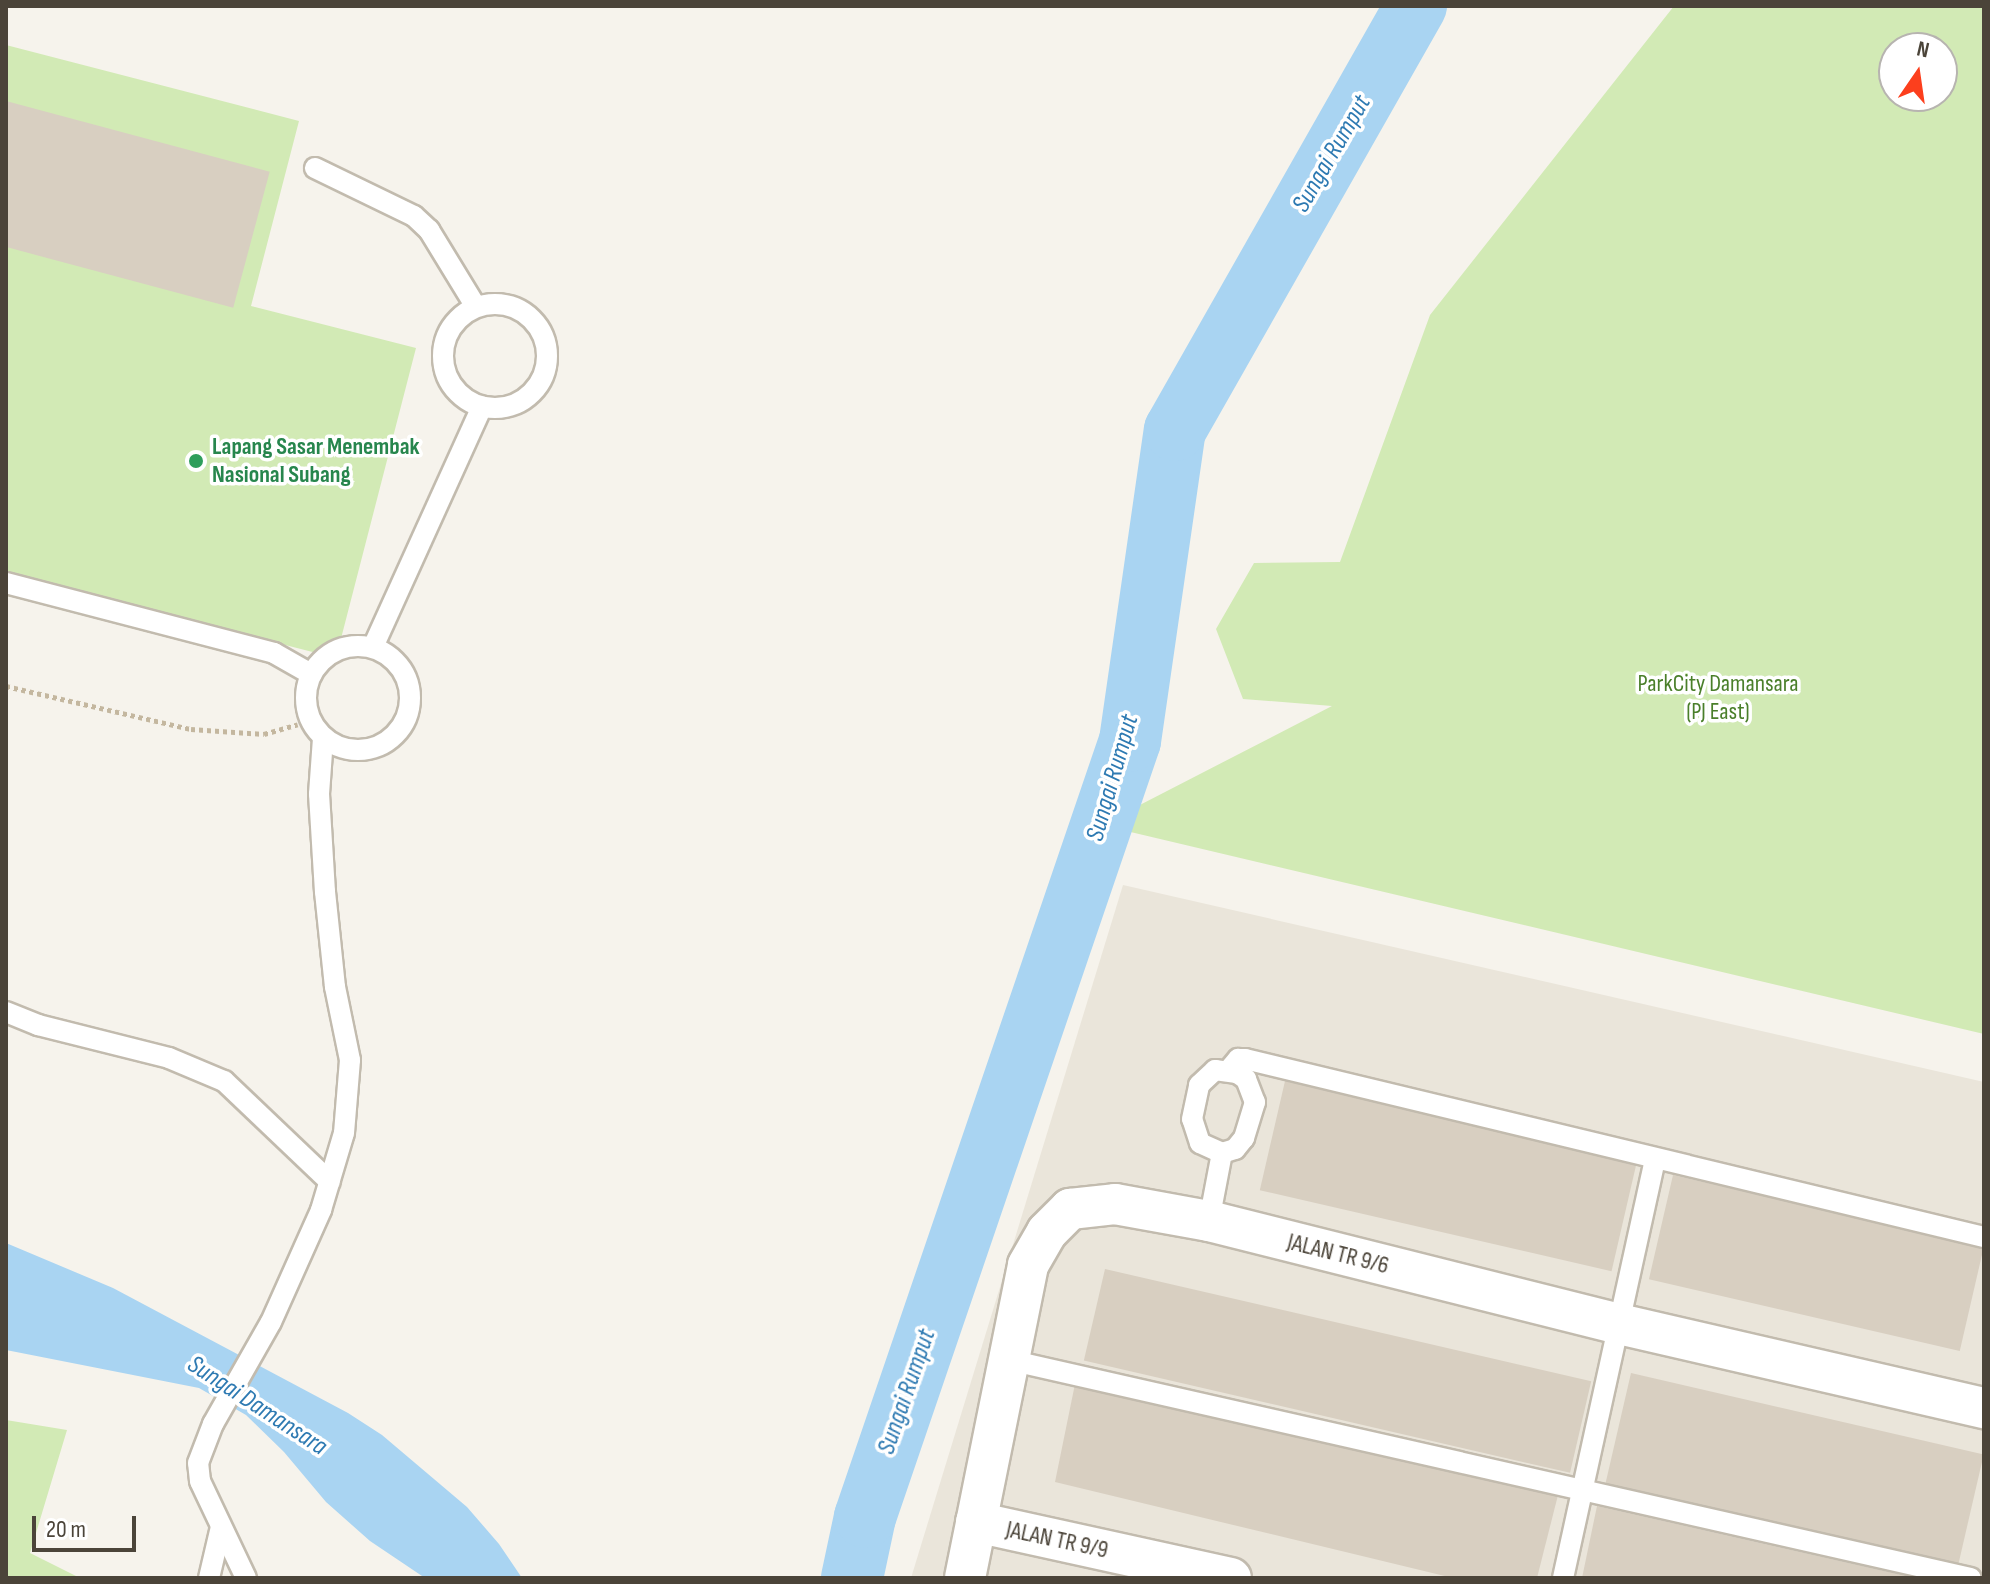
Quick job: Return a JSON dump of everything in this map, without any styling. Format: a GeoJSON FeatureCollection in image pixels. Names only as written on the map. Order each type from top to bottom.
{"type":"FeatureCollection","features":[{"type":"Feature","properties":{"kind":"street","name":"JALAN TR 9/6"},"geometry":{"type":"LineString","coordinates":[[965,1578],[1028,1265],[1047,1232],[1070,1209],[1115,1204],[1209,1221],[1619,1324],[1984,1408]]}},
{"type":"Feature","properties":{"kind":"street","name":"JALAN TR 9/9"},"geometry":{"type":"LineString","coordinates":[[976,1522],[1231,1578]]}},
{"type":"Feature","properties":{"kind":"lane"},"geometry":{"type":"LineString","coordinates":[[315,168],[414,216],[429,230],[476,307]]}},
{"type":"Feature","properties":{"kind":"lane"},"geometry":{"type":"LineString","coordinates":[[497,304],[519,309],[536,323],[546,342],[548,364],[540,384],[525,400],[504,408],[482,407],[462,397],[448,380],[443,359],[446,338],[458,319],[476,307],[497,304]]}},
{"type":"Feature","properties":{"kind":"lane"},"geometry":{"type":"LineString","coordinates":[[373,647],[482,407]]}},
{"type":"Feature","properties":{"kind":"lane"},"geometry":{"type":"LineString","coordinates":[[6,583],[274,653],[311,674]]}},
{"type":"Feature","properties":{"kind":"lane"},"geometry":{"type":"LineString","coordinates":[[246,1578],[200,1481],[198,1463],[213,1424],[271,1322],[321,1210],[344,1133],[350,1060],[335,987],[325,892],[318,729],[307,692],[311,674],[322,660],[337,650],[355,646],[373,647],[390,656],[406,677],[411,703],[406,721],[380,746],[362,750],[344,748],[318,729]]}},
{"type":"Feature","properties":{"kind":"lane"},"geometry":{"type":"LineString","coordinates":[[6,1012],[53,1029],[169,1058],[224,1081],[330,1182]]}},
{"type":"Feature","properties":{"kind":"lane"},"geometry":{"type":"LineString","coordinates":[[1228,1071],[1238,1059],[1245,1059],[1984,1237]]}},
{"type":"Feature","properties":{"kind":"lane"},"geometry":{"type":"LineString","coordinates":[[1228,1071],[1246,1079],[1255,1102],[1244,1138],[1235,1149],[1222,1153],[1200,1143],[1192,1119],[1199,1085],[1207,1073],[1228,1071]]}},
{"type":"Feature","properties":{"kind":"lane"},"geometry":{"type":"LineString","coordinates":[[1209,1221],[1222,1153]]}},
{"type":"Feature","properties":{"kind":"lane"},"geometry":{"type":"LineString","coordinates":[[1563,1578],[1655,1159]]}},
{"type":"Feature","properties":{"kind":"lane"},"geometry":{"type":"LineString","coordinates":[[1009,1360],[1583,1487],[1971,1578]]}},
{"type":"Feature","properties":{"kind":"lane"},"geometry":{"type":"LineString","coordinates":[[209,1578],[221,1527]]}},
{"type":"Feature","properties":{"kind":"path"},"geometry":{"type":"LineString","coordinates":[[6,686],[191,729],[264,734],[318,729]]}},
{"type":"Feature","properties":{"kind":"shaded area"},"geometry":{"type":"Polygon","coordinates":[[[1123,885],[1984,1082],[1984,1578],[911,1578],[1123,885]]]}},
{"type":"Feature","properties":{"kind":"green space","name":"ParkCity Damansara (PJ East)"},"geometry":{"type":"Polygon","coordinates":[[[1674,6],[1984,6],[1984,1034],[1101,825],[1332,706],[1243,699],[1216,629],[1254,563],[1340,562],[1430,315],[1674,6]]]}},
{"type":"Feature","properties":{"kind":"green space","name":"Lapang Sasar Menembak Nasional Subang"},"geometry":{"type":"Polygon","coordinates":[[[6,45],[299,121],[251,306],[416,348],[336,658],[6,573],[6,45]]]}},
{"type":"Feature","properties":{"kind":"green space"},"geometry":{"type":"Polygon","coordinates":[[[6,1420],[67,1430],[30,1553],[80,1578],[6,1578],[6,1420]]]}},
{"type":"Feature","properties":{"kind":"water","name":"Sungai Damansara"},"geometry":{"type":"Polygon","coordinates":[[[6,1243],[113,1288],[348,1413],[382,1435],[467,1507],[499,1544],[522,1578],[425,1578],[370,1541],[326,1502],[284,1452],[246,1415],[199,1388],[6,1350],[6,1243]]]}},
{"type":"Feature","properties":{"kind":"building"},"geometry":{"type":"Polygon","coordinates":[[[6,101],[270,172],[233,308],[6,247],[6,101]]]}},
{"type":"Feature","properties":{"kind":"building"},"geometry":{"type":"Polygon","coordinates":[[[1285,1081],[1637,1162],[1612,1271],[1260,1190],[1285,1081]]]}},
{"type":"Feature","properties":{"kind":"building"},"geometry":{"type":"Polygon","coordinates":[[[1673,1175],[1984,1247],[1960,1351],[1649,1279],[1673,1175]]]}},
{"type":"Feature","properties":{"kind":"building"},"geometry":{"type":"Polygon","coordinates":[[[1105,1269],[1591,1381],[1570,1473],[1084,1361],[1105,1269]]]}},
{"type":"Feature","properties":{"kind":"building"},"geometry":{"type":"Polygon","coordinates":[[[1631,1373],[1984,1454],[1958,1567],[1605,1486],[1631,1373]]]}},
{"type":"Feature","properties":{"kind":"building"},"geometry":{"type":"Polygon","coordinates":[[[1076,1379],[1558,1495],[1537,1578],[1453,1578],[1055,1482],[1076,1379]]]}},
{"type":"Feature","properties":{"kind":"building"},"geometry":{"type":"Polygon","coordinates":[[[1597,1506],[1911,1577],[1911,1578],[1582,1578],[1597,1506]]]}},
{"type":"Feature","properties":{"kind":"waterway","name":"Sungai Rumput"},"geometry":{"type":"LineString","coordinates":[[852,1578],[865,1517],[1130,741],[1175,430],[1416,6]]}},
{"type":"Feature","properties":{"kind":"place","name":"Lapang Sasar Menembak Nasional Subang"},"geometry":{"type":"Point","coordinates":[196,461]}}]}
